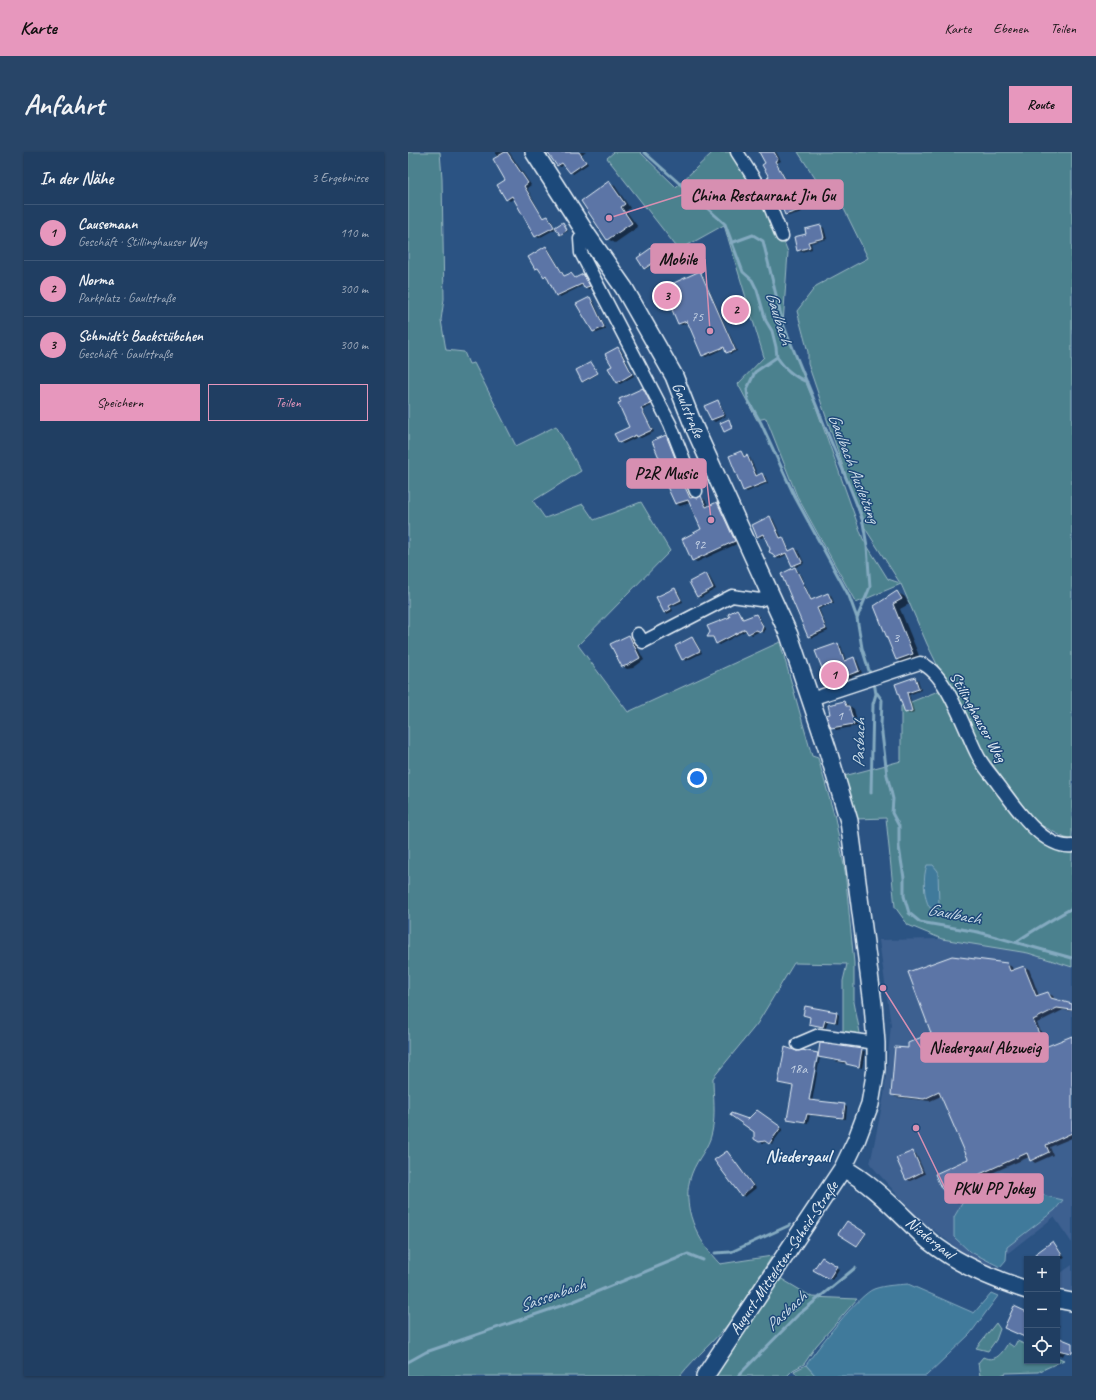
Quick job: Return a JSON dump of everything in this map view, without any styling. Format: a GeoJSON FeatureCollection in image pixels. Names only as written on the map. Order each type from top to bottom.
{"type":"FeatureCollection","features":[{"type":"Feature","properties":{"kind":"main road","name":"Gaulstraße"},"geometry":{"type":"LineString","coordinates":[[534,152],[587,235],[628,295],[674,376],[747,544],[772,595],[789,635],[811,699]]}},
{"type":"Feature","properties":{"kind":"main road","name":"August-Mittelsten-Scheid-Straße"},"geometry":{"type":"LineString","coordinates":[[705,1376],[843,1168],[856,1142],[870,1104],[876,1069],[873,1004],[849,821],[811,699]]}},
{"type":"Feature","properties":{"kind":"main road","name":"Niedergaul"},"geometry":{"type":"LineString","coordinates":[[843,1168],[859,1177],[930,1242],[961,1262],[998,1280],[1024,1289]]}},
{"type":"Feature","properties":{"kind":"main road"},"geometry":{"type":"LineString","coordinates":[[1060,1300],[1072,1302]]}},
{"type":"Feature","properties":{"kind":"street"},"geometry":{"type":"LineString","coordinates":[[737,152],[766,199],[782,236]]}},
{"type":"Feature","properties":{"kind":"street","name":"Gaulstraße"},"geometry":{"type":"LineString","coordinates":[[587,235],[580,239],[581,253],[670,424],[696,491]]}},
{"type":"Feature","properties":{"kind":"street"},"geometry":{"type":"LineString","coordinates":[[638,634],[643,642],[732,596],[760,600],[772,595]]}},
{"type":"Feature","properties":{"kind":"street","name":"Stillinghauser Weg"},"geometry":{"type":"LineString","coordinates":[[811,699],[920,663],[930,668],[944,685],[978,756],[1026,821],[1050,840],[1066,846],[1072,846]]}},
{"type":"Feature","properties":{"kind":"street"},"geometry":{"type":"LineString","coordinates":[[798,1044],[819,1035],[876,1043]]}},
{"type":"Feature","properties":{"kind":"shaded area"},"geometry":{"type":"Polygon","coordinates":[[[927,865],[933,865],[938,871],[939,906],[937,909],[930,908],[926,899],[924,881],[927,865]]]}},
{"type":"Feature","properties":{"kind":"shaded area"},"geometry":{"type":"Polygon","coordinates":[[[942,939],[1028,953],[1072,967],[1072,1243],[1054,1217],[990,1267],[962,1252],[917,1217],[870,1164],[884,1096],[891,1025],[879,940],[942,939]]]}},
{"type":"Feature","properties":{"kind":"shaded area"},"geometry":{"type":"Polygon","coordinates":[[[1000,1173],[1011,1174],[1046,1196],[1063,1200],[1055,1210],[1007,1247],[1006,1260],[1000,1267],[969,1251],[954,1237],[954,1217],[967,1195],[979,1182],[1000,1173]]]}},
{"type":"Feature","properties":{"kind":"shaded area"},"geometry":{"type":"Polygon","coordinates":[[[1072,1265],[1072,1292],[1060,1290],[1060,1274],[1072,1265]]]}},
{"type":"Feature","properties":{"kind":"shaded area"},"geometry":{"type":"Polygon","coordinates":[[[908,1284],[974,1313],[991,1293],[998,1296],[970,1334],[926,1376],[816,1376],[806,1365],[838,1323],[867,1293],[874,1289],[891,1285],[908,1284]]]}},
{"type":"Feature","properties":{"kind":"green space"},"geometry":{"type":"Polygon","coordinates":[[[408,152],[440,152],[442,178],[444,299],[441,320],[446,350],[464,352],[469,364],[474,363],[516,446],[556,426],[581,471],[533,501],[545,518],[583,504],[594,520],[641,502],[670,551],[578,645],[628,712],[780,642],[812,756],[818,758],[835,818],[845,871],[854,963],[854,1002],[861,1038],[843,1034],[843,981],[847,964],[794,963],[757,1024],[713,1078],[714,1112],[712,1132],[708,1143],[692,1173],[689,1185],[689,1210],[698,1234],[720,1264],[772,1256],[732,1319],[680,1376],[408,1376],[408,152]]]}},
{"type":"Feature","properties":{"kind":"green space"},"geometry":{"type":"Polygon","coordinates":[[[614,152],[640,152],[676,187],[713,152],[737,152],[767,199],[788,252],[783,324],[816,407],[863,539],[888,579],[900,583],[863,525],[808,364],[808,352],[797,311],[816,286],[868,258],[844,209],[824,192],[798,152],[1072,152],[1072,839],[1065,838],[1037,823],[1060,840],[1072,841],[1072,967],[1028,953],[942,939],[908,925],[895,907],[886,818],[856,819],[844,776],[901,761],[901,706],[943,689],[985,766],[1030,815],[973,738],[927,644],[901,584],[856,603],[797,496],[766,418],[757,420],[738,384],[764,357],[724,225],[679,250],[607,158],[614,152]]]}},
{"type":"Feature","properties":{"kind":"green space"},"geometry":{"type":"Polygon","coordinates":[[[780,1278],[812,1297],[857,1299],[816,1346],[804,1364],[793,1370],[787,1376],[714,1376],[780,1278]]]}},
{"type":"Feature","properties":{"kind":"green space"},"geometry":{"type":"Polygon","coordinates":[[[996,1323],[1000,1329],[996,1340],[988,1351],[976,1348],[996,1323]]]}},
{"type":"Feature","properties":{"kind":"green space"},"geometry":{"type":"Polygon","coordinates":[[[1017,1341],[1024,1344],[1024,1364],[1055,1364],[1038,1372],[1006,1373],[1000,1376],[980,1376],[978,1363],[983,1357],[988,1359],[995,1358],[1001,1353],[1008,1343],[1014,1347],[1017,1341]]]}},
{"type":"Feature","properties":{"kind":"green space"},"geometry":{"type":"Polygon","coordinates":[[[806,1365],[816,1376],[798,1376],[794,1371],[806,1365]]]}},
{"type":"Feature","properties":{"kind":"building"},"geometry":{"type":"Polygon","coordinates":[[[507,152],[528,183],[524,186],[543,218],[548,216],[554,227],[535,237],[512,196],[506,200],[497,185],[505,180],[493,159],[507,152]]]}},
{"type":"Feature","properties":{"kind":"building"},"geometry":{"type":"Polygon","coordinates":[[[547,152],[579,152],[586,162],[570,173],[562,163],[557,166],[547,152]]]}},
{"type":"Feature","properties":{"kind":"building"},"geometry":{"type":"Polygon","coordinates":[[[759,152],[774,152],[778,159],[775,161],[786,181],[773,188],[767,178],[769,177],[762,165],[765,163],[759,152]]]}},
{"type":"Feature","properties":{"kind":"building"},"geometry":{"type":"Polygon","coordinates":[[[609,181],[625,204],[621,207],[632,223],[607,240],[581,201],[609,181]]]}},
{"type":"Feature","properties":{"kind":"building"},"geometry":{"type":"Polygon","coordinates":[[[792,195],[800,210],[785,215],[779,200],[792,195]]]}},
{"type":"Feature","properties":{"kind":"building"},"geometry":{"type":"Polygon","coordinates":[[[563,222],[567,230],[560,235],[555,227],[563,222]]]}},
{"type":"Feature","properties":{"kind":"building"},"geometry":{"type":"Polygon","coordinates":[[[821,225],[824,238],[808,242],[810,247],[797,251],[794,237],[806,234],[805,229],[821,225]]]}},
{"type":"Feature","properties":{"kind":"building"},"geometry":{"type":"Polygon","coordinates":[[[546,246],[564,276],[571,273],[575,278],[583,274],[590,286],[584,288],[582,284],[556,296],[546,275],[544,277],[538,268],[535,269],[528,257],[546,246]]]}},
{"type":"Feature","properties":{"kind":"building"},"geometry":{"type":"Polygon","coordinates":[[[654,246],[662,257],[644,269],[637,258],[654,246]]]}},
{"type":"Feature","properties":{"kind":"building"},"geometry":{"type":"Polygon","coordinates":[[[700,271],[735,350],[726,353],[724,347],[702,356],[687,321],[678,324],[664,291],[665,287],[700,271]]]}},
{"type":"Feature","properties":{"kind":"building"},"geometry":{"type":"Polygon","coordinates":[[[590,297],[604,327],[593,332],[576,304],[590,297]]]}},
{"type":"Feature","properties":{"kind":"building"},"geometry":{"type":"Polygon","coordinates":[[[618,347],[632,374],[617,383],[608,368],[612,366],[605,354],[618,347]]]}},
{"type":"Feature","properties":{"kind":"building"},"geometry":{"type":"Polygon","coordinates":[[[591,362],[598,373],[582,382],[576,370],[591,362]]]}},
{"type":"Feature","properties":{"kind":"building"},"geometry":{"type":"Polygon","coordinates":[[[643,388],[651,404],[641,408],[652,430],[637,437],[636,435],[619,443],[614,434],[629,427],[618,403],[621,402],[619,399],[643,388]]]}},
{"type":"Feature","properties":{"kind":"building"},"geometry":{"type":"Polygon","coordinates":[[[718,400],[724,415],[711,420],[704,406],[718,400]]]}},
{"type":"Feature","properties":{"kind":"building"},"geometry":{"type":"Polygon","coordinates":[[[729,419],[732,428],[724,432],[720,423],[729,419]]]}},
{"type":"Feature","properties":{"kind":"building"},"geometry":{"type":"Polygon","coordinates":[[[666,435],[681,473],[679,474],[690,498],[701,496],[706,507],[717,502],[735,541],[692,561],[682,539],[701,529],[688,500],[675,504],[658,467],[662,465],[652,441],[666,435]]]}},
{"type":"Feature","properties":{"kind":"building"},"geometry":{"type":"Polygon","coordinates":[[[741,451],[744,457],[747,455],[756,476],[762,473],[766,482],[743,491],[729,456],[741,451]]]}},
{"type":"Feature","properties":{"kind":"building"},"geometry":{"type":"Polygon","coordinates":[[[770,516],[780,538],[783,537],[789,551],[795,548],[802,562],[792,566],[786,553],[775,558],[773,554],[769,552],[770,549],[763,534],[757,537],[752,525],[770,516]]]}},
{"type":"Feature","properties":{"kind":"building"},"geometry":{"type":"Polygon","coordinates":[[[795,567],[811,600],[828,593],[832,602],[817,608],[826,629],[808,637],[781,574],[795,567]]]}},
{"type":"Feature","properties":{"kind":"building"},"geometry":{"type":"Polygon","coordinates":[[[706,573],[713,588],[697,597],[689,582],[706,573]]]}},
{"type":"Feature","properties":{"kind":"building"},"geometry":{"type":"Polygon","coordinates":[[[675,588],[681,600],[669,606],[671,609],[664,613],[656,597],[675,588]]]}},
{"type":"Feature","properties":{"kind":"building"},"geometry":{"type":"Polygon","coordinates":[[[897,591],[902,599],[893,604],[913,654],[896,660],[874,606],[897,591]]]}},
{"type":"Feature","properties":{"kind":"building"},"geometry":{"type":"Polygon","coordinates":[[[737,609],[743,619],[756,614],[763,626],[761,632],[756,630],[748,634],[745,629],[716,644],[713,637],[707,637],[710,632],[707,626],[730,617],[728,614],[737,609]]]}},
{"type":"Feature","properties":{"kind":"building"},"geometry":{"type":"Polygon","coordinates":[[[629,635],[640,658],[622,667],[610,644],[629,635]]]}},
{"type":"Feature","properties":{"kind":"building"},"geometry":{"type":"Polygon","coordinates":[[[692,637],[700,651],[682,660],[675,646],[692,637]]]}},
{"type":"Feature","properties":{"kind":"building"},"geometry":{"type":"Polygon","coordinates":[[[838,643],[844,661],[854,657],[859,671],[828,683],[815,651],[838,643]]]}},
{"type":"Feature","properties":{"kind":"building"},"geometry":{"type":"Polygon","coordinates":[[[915,677],[919,689],[907,693],[912,711],[905,713],[895,684],[915,677]]]}},
{"type":"Feature","properties":{"kind":"building"},"geometry":{"type":"Polygon","coordinates":[[[844,701],[846,706],[849,706],[854,724],[831,728],[826,715],[830,714],[828,705],[844,701]]]}},
{"type":"Feature","properties":{"kind":"building"},"geometry":{"type":"Polygon","coordinates":[[[952,956],[1007,963],[1010,971],[1024,966],[1036,996],[1048,992],[1051,998],[1072,1004],[1072,1010],[1057,1008],[1033,1020],[1045,1047],[1072,1036],[1072,1133],[1046,1145],[1049,1152],[1030,1161],[1027,1153],[980,1174],[960,1191],[953,1201],[941,1188],[935,1174],[968,1159],[939,1092],[924,1099],[891,1095],[895,1047],[908,1048],[908,1043],[931,1033],[908,972],[952,956]]]}},
{"type":"Feature","properties":{"kind":"building"},"geometry":{"type":"Polygon","coordinates":[[[805,1006],[837,1012],[835,1022],[825,1020],[823,1027],[809,1024],[810,1017],[803,1015],[805,1006]]]}},
{"type":"Feature","properties":{"kind":"building"},"geometry":{"type":"Polygon","coordinates":[[[820,1043],[862,1049],[859,1067],[846,1064],[846,1062],[818,1057],[820,1043]]]}},
{"type":"Feature","properties":{"kind":"building"},"geometry":{"type":"Polygon","coordinates":[[[785,1047],[797,1051],[802,1050],[818,1053],[809,1100],[845,1104],[843,1118],[807,1114],[805,1122],[787,1119],[793,1086],[778,1083],[785,1047]]]}},
{"type":"Feature","properties":{"kind":"building"},"geometry":{"type":"Polygon","coordinates":[[[757,1110],[781,1127],[769,1144],[765,1141],[759,1142],[754,1139],[754,1132],[730,1115],[731,1113],[748,1119],[757,1110]]]}},
{"type":"Feature","properties":{"kind":"building"},"geometry":{"type":"Polygon","coordinates":[[[727,1151],[753,1186],[741,1196],[714,1160],[727,1151]]]}},
{"type":"Feature","properties":{"kind":"building"},"geometry":{"type":"Polygon","coordinates":[[[913,1151],[922,1172],[906,1180],[896,1158],[913,1151]]]}},
{"type":"Feature","properties":{"kind":"building"},"geometry":{"type":"Polygon","coordinates":[[[847,1221],[866,1233],[857,1246],[838,1234],[847,1221]]]}},
{"type":"Feature","properties":{"kind":"building"},"geometry":{"type":"Polygon","coordinates":[[[1053,1241],[1062,1255],[1060,1257],[1036,1256],[1035,1254],[1053,1241]]]}},
{"type":"Feature","properties":{"kind":"building"},"geometry":{"type":"Polygon","coordinates":[[[822,1257],[837,1266],[829,1279],[813,1270],[822,1257]]]}},
{"type":"Feature","properties":{"kind":"building"},"geometry":{"type":"Polygon","coordinates":[[[1014,1306],[1024,1311],[1024,1337],[1004,1328],[1014,1306]]]}},
{"type":"Feature","properties":{"kind":"building"},"geometry":{"type":"Polygon","coordinates":[[[1060,1338],[1072,1343],[1072,1353],[1060,1351],[1060,1338]]]}},
{"type":"Feature","properties":{"kind":"waterway","name":"Gaulbach"},"geometry":{"type":"LineString","coordinates":[[644,152],[725,224],[743,272],[752,280],[757,290],[766,321],[772,331],[777,357],[755,372],[747,389],[748,400],[761,423],[795,497],[849,596],[857,618]]}},
{"type":"Feature","properties":{"kind":"waterway","name":"Gaulbach Ausleitung"},"geometry":{"type":"LineString","coordinates":[[731,243],[753,235],[763,241],[783,324],[862,517],[867,546],[870,587],[857,618],[862,648],[871,677]]}},
{"type":"Feature","properties":{"kind":"waterway"},"geometry":{"type":"LineString","coordinates":[[777,357],[790,372],[807,382]]}},
{"type":"Feature","properties":{"kind":"waterway","name":"Gaulbach"},"geometry":{"type":"LineString","coordinates":[[874,682],[876,694],[877,693],[882,700],[881,725],[887,775],[893,799],[892,813],[899,826],[899,847],[904,878],[904,896],[909,913],[920,922],[978,932],[1072,958]]}},
{"type":"Feature","properties":{"kind":"waterway","name":"Pasbach"},"geometry":{"type":"LineString","coordinates":[[871,793],[873,704],[876,694]]}},
{"type":"Feature","properties":{"kind":"waterway"},"geometry":{"type":"LineString","coordinates":[[1016,942],[1072,908]]}},
{"type":"Feature","properties":{"kind":"waterway","name":"Sassenbach"},"geometry":{"type":"LineString","coordinates":[[715,1253],[731,1252],[790,1225]]}},
{"type":"Feature","properties":{"kind":"waterway","name":"Sassenbach"},"geometry":{"type":"LineString","coordinates":[[408,1362],[426,1352],[572,1302],[688,1254],[703,1260]]}},
{"type":"Feature","properties":{"kind":"waterway","name":"Pasbach"},"geometry":{"type":"LineString","coordinates":[[738,1376],[798,1315],[855,1268]]}},
{"type":"Feature","properties":{"kind":"place","name":"China Restaurant Jin Gu"},"geometry":{"type":"Point","coordinates":[609,218]}},
{"type":"Feature","properties":{"kind":"place","name":"Schmidt's Backstübchen"},"geometry":{"type":"Point","coordinates":[667,296]}},
{"type":"Feature","properties":{"kind":"place","name":"Norma"},"geometry":{"type":"Point","coordinates":[736,310]}},
{"type":"Feature","properties":{"kind":"place","name":"Mobile"},"geometry":{"type":"Point","coordinates":[710,331]}},
{"type":"Feature","properties":{"kind":"place","name":"P2R Music"},"geometry":{"type":"Point","coordinates":[711,520]}},
{"type":"Feature","properties":{"kind":"place","name":"Causemann"},"geometry":{"type":"Point","coordinates":[834,675]}},
{"type":"Feature","properties":{"kind":"place","name":"Niedergaul Abzweig"},"geometry":{"type":"Point","coordinates":[883,988]}},
{"type":"Feature","properties":{"kind":"place","name":"PKW PP Jokey"},"geometry":{"type":"Point","coordinates":[916,1128]}},
{"type":"Feature","properties":{"kind":"district","name":"Niedergaul"},"geometry":{"type":"Point","coordinates":[798,1156]}}]}
